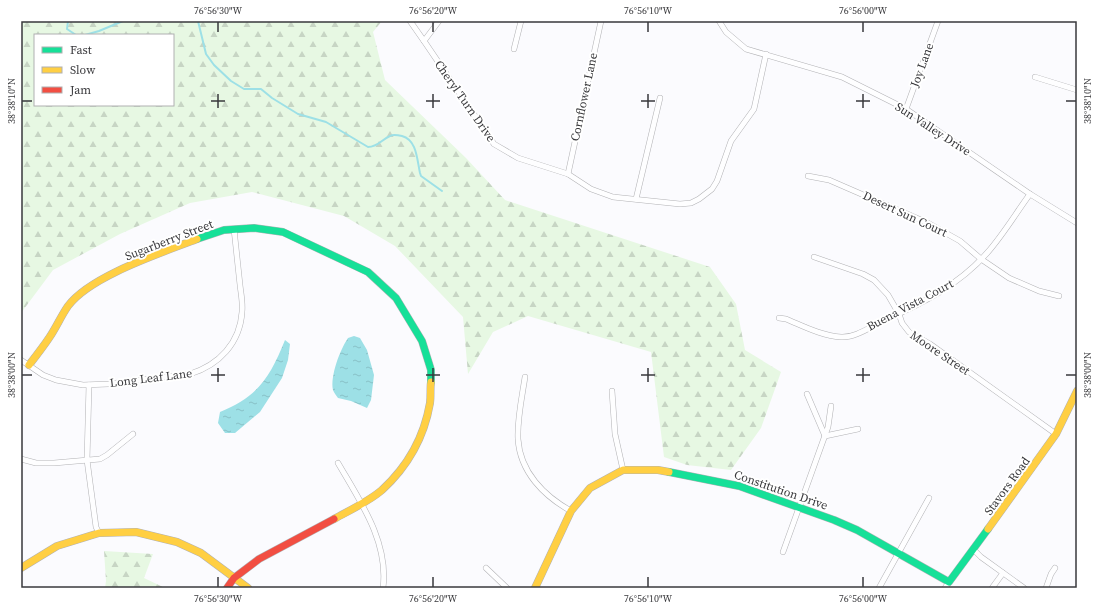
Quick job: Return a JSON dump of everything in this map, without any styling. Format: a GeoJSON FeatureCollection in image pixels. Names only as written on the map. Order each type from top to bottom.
{"type":"FeatureCollection","features":[{"type":"Feature","properties":{"kind":"street","name":"Cheryl Turn Drive"},"geometry":{"type":"LineString","coordinates":[[410,21],[494,144],[518,158],[568,174],[591,190],[613,197],[680,204],[691,203],[699,199],[712,189],[717,181],[731,141],[754,109],[766,54]]}},
{"type":"Feature","properties":{"kind":"street"},"geometry":{"type":"LineString","coordinates":[[424,41],[438,21]]}},
{"type":"Feature","properties":{"kind":"street"},"geometry":{"type":"LineString","coordinates":[[514,49],[521,21]]}},
{"type":"Feature","properties":{"kind":"street","name":"Cornflower Lane"},"geometry":{"type":"LineString","coordinates":[[568,174],[600,21]]}},
{"type":"Feature","properties":{"kind":"street","name":"Sun Valley Drive"},"geometry":{"type":"LineString","coordinates":[[719,21],[726,32],[746,49],[842,77],[906,109],[1030,194],[1077,223]]}},
{"type":"Feature","properties":{"kind":"street","name":"Joy Lane"},"geometry":{"type":"LineString","coordinates":[[906,109],[938,21]]}},
{"type":"Feature","properties":{"kind":"street"},"geometry":{"type":"LineString","coordinates":[[1035,77],[1077,90]]}},
{"type":"Feature","properties":{"kind":"street"},"geometry":{"type":"LineString","coordinates":[[636,199],[660,98]]}},
{"type":"Feature","properties":{"kind":"street","name":"Desert Sun Court"},"geometry":{"type":"LineString","coordinates":[[808,176],[829,180],[928,223],[960,241],[981,260],[1001,273],[1021,283],[1059,296]]}},
{"type":"Feature","properties":{"kind":"street","name":"Buena Vista Court"},"geometry":{"type":"LineString","coordinates":[[779,318],[786,319],[831,336],[841,337],[852,336],[899,314],[953,284],[981,260],[987,254],[1030,194]]}},
{"type":"Feature","properties":{"kind":"street","name":"Sugarberry Street"},"geometry":{"type":"LineString","coordinates":[[29,365],[49,338],[68,306],[81,293],[101,280],[204,236],[224,230],[254,228],[283,232],[368,272],[396,298],[422,341],[431,370],[430,403],[422,433],[414,452],[396,476],[381,491],[361,504],[259,559],[234,578],[227,588]]}},
{"type":"Feature","properties":{"kind":"street","name":"Long Leaf Lane"},"geometry":{"type":"LineString","coordinates":[[21,360],[43,375],[56,380],[89,385],[190,374],[201,371],[221,358],[230,348],[236,336],[242,312],[234,229]]}},
{"type":"Feature","properties":{"kind":"street","name":"Moore Street"},"geometry":{"type":"LineString","coordinates":[[814,257],[864,274],[874,280],[888,295],[899,314],[902,323],[909,332],[930,344],[1056,434]]}},
{"type":"Feature","properties":{"kind":"street"},"geometry":{"type":"LineString","coordinates":[[525,377],[518,439],[527,470],[538,486],[550,498],[571,511]]}},
{"type":"Feature","properties":{"kind":"street"},"geometry":{"type":"LineString","coordinates":[[89,385],[88,460],[96,527],[99,533]]}},
{"type":"Feature","properties":{"kind":"street"},"geometry":{"type":"LineString","coordinates":[[612,391],[615,434],[623,470]]}},
{"type":"Feature","properties":{"kind":"street","name":"Stavors Road"},"geometry":{"type":"LineString","coordinates":[[947,585],[1024,481],[1056,434],[1077,391]]}},
{"type":"Feature","properties":{"kind":"street"},"geometry":{"type":"LineString","coordinates":[[807,394],[825,436]]}},
{"type":"Feature","properties":{"kind":"street"},"geometry":{"type":"LineString","coordinates":[[782,552],[800,507],[825,436],[831,406]]}},
{"type":"Feature","properties":{"kind":"street"},"geometry":{"type":"LineString","coordinates":[[825,436],[858,429]]}},
{"type":"Feature","properties":{"kind":"street"},"geometry":{"type":"LineString","coordinates":[[21,459],[36,463],[100,459],[108,455],[133,434]]}},
{"type":"Feature","properties":{"kind":"street"},"geometry":{"type":"LineString","coordinates":[[338,463],[361,504],[377,538],[382,554],[384,577],[383,588]]}},
{"type":"Feature","properties":{"kind":"street","name":"Constitution Drive"},"geometry":{"type":"LineString","coordinates":[[535,588],[571,511],[590,488],[623,470],[658,470],[739,486],[800,507],[834,520],[898,553],[947,585]]}},
{"type":"Feature","properties":{"kind":"street"},"geometry":{"type":"LineString","coordinates":[[879,588],[929,498]]}},
{"type":"Feature","properties":{"kind":"street"},"geometry":{"type":"LineString","coordinates":[[21,568],[57,546],[99,533],[136,532],[177,542],[200,553],[248,588]]}},
{"type":"Feature","properties":{"kind":"street"},"geometry":{"type":"LineString","coordinates":[[973,549],[981,557],[1024,588]]}},
{"type":"Feature","properties":{"kind":"street"},"geometry":{"type":"LineString","coordinates":[[486,568],[507,588]]}},
{"type":"Feature","properties":{"kind":"street"},"geometry":{"type":"LineString","coordinates":[[1046,588],[1055,568]]}},
{"type":"Feature","properties":{"kind":"street"},"geometry":{"type":"LineString","coordinates":[[992,588],[1003,573]]}},
{"type":"Feature","properties":{"kind":"green space"},"geometry":{"type":"Polygon","coordinates":[[[21,21],[382,21],[373,32],[385,80],[466,158],[505,200],[710,267],[736,304],[745,350],[781,372],[761,428],[731,470],[687,465],[664,457],[651,352],[528,316],[493,332],[468,374],[463,317],[395,246],[344,216],[252,192],[190,203],[120,234],[53,270],[21,313],[21,21]]]}},
{"type":"Feature","properties":{"kind":"green space"},"geometry":{"type":"Polygon","coordinates":[[[104,551],[153,554],[144,578],[165,588],[105,588],[104,551]]]}},
{"type":"Feature","properties":{"kind":"water"},"geometry":{"type":"Polygon","coordinates":[[[354,336],[360,338],[367,350],[374,375],[371,400],[367,408],[351,401],[338,398],[333,390],[332,384],[334,371],[339,356],[348,338],[354,336]]]}},
{"type":"Feature","properties":{"kind":"water"},"geometry":{"type":"Polygon","coordinates":[[[285,340],[290,344],[288,360],[282,378],[260,412],[235,433],[225,433],[218,423],[220,412],[244,400],[261,384],[274,365],[285,340]]]}},
{"type":"Feature","properties":{"kind":"waterway"},"geometry":{"type":"LineString","coordinates":[[68,21],[67,29],[74,34]]}},
{"type":"Feature","properties":{"kind":"waterway"},"geometry":{"type":"LineString","coordinates":[[88,34],[123,21]]}},
{"type":"Feature","properties":{"kind":"waterway"},"geometry":{"type":"LineString","coordinates":[[198,21],[206,54],[214,65],[231,81],[244,89],[261,89],[272,98],[298,114],[326,122],[368,147],[374,146],[393,135],[407,138],[416,151],[421,176],[442,191]]}},
{"type":"Feature","properties":{"kind":"traffic: fast"},"geometry":{"type":"LineString","coordinates":[[197,239],[224,230],[254,228],[283,232],[368,272],[396,298],[422,341],[431,370],[431,382]]}},
{"type":"Feature","properties":{"kind":"traffic: fast"},"geometry":{"type":"LineString","coordinates":[[669,472],[739,486],[834,520],[857,530],[949,582],[988,529]]}},
{"type":"Feature","properties":{"kind":"traffic: slow"},"geometry":{"type":"LineString","coordinates":[[29,365],[52,334],[68,306],[78,295],[92,285],[127,266],[197,239]]}},
{"type":"Feature","properties":{"kind":"traffic: slow"},"geometry":{"type":"LineString","coordinates":[[334,519],[377,494],[391,481],[407,462],[419,440],[427,416],[430,403],[431,382]]}},
{"type":"Feature","properties":{"kind":"traffic: slow"},"geometry":{"type":"LineString","coordinates":[[988,529],[1056,434],[1077,391]]}},
{"type":"Feature","properties":{"kind":"traffic: slow"},"geometry":{"type":"LineString","coordinates":[[535,588],[571,511],[590,488],[623,470],[658,470],[669,472]]}},
{"type":"Feature","properties":{"kind":"traffic: slow"},"geometry":{"type":"LineString","coordinates":[[21,568],[57,546],[99,533],[136,532],[177,542],[201,553],[248,588]]}},
{"type":"Feature","properties":{"kind":"traffic: jam"},"geometry":{"type":"LineString","coordinates":[[227,588],[234,578],[259,559],[334,519]]}}]}
